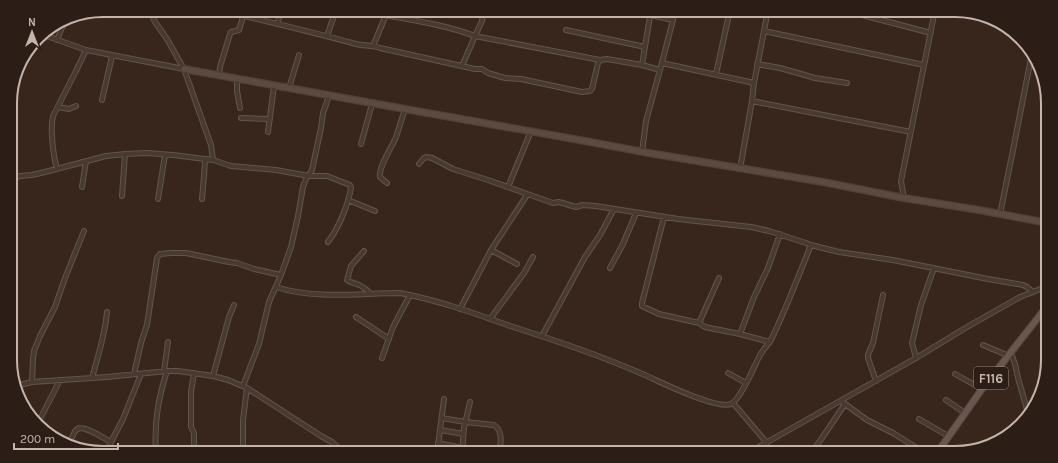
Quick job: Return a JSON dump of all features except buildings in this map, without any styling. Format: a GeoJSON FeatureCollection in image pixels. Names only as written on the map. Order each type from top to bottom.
{"type":"FeatureCollection","features":[{"type":"Feature","properties":{"kind":"main road","name":"F116"},"geometry":{"type":"LineString","coordinates":[[942,446],[982,389],[1041,314]]}},
{"type":"Feature","properties":{"kind":"street"},"geometry":{"type":"LineString","coordinates":[[152,17],[184,69],[211,145],[214,160]]}},
{"type":"Feature","properties":{"kind":"street"},"geometry":{"type":"LineString","coordinates":[[219,76],[220,67],[230,34],[231,32],[238,30],[243,17],[361,45],[373,46],[482,69],[488,73],[505,78],[521,79],[587,92],[592,89],[600,60]]}},
{"type":"Feature","properties":{"kind":"street"},"geometry":{"type":"LineString","coordinates":[[276,24],[279,17]]}},
{"type":"Feature","properties":{"kind":"street"},"geometry":{"type":"LineString","coordinates":[[327,36],[334,17]]}},
{"type":"Feature","properties":{"kind":"street"},"geometry":{"type":"LineString","coordinates":[[373,46],[384,17]]}},
{"type":"Feature","properties":{"kind":"street"},"geometry":{"type":"LineString","coordinates":[[395,17],[464,32],[475,36],[600,60],[607,59],[642,64],[660,70]]}},
{"type":"Feature","properties":{"kind":"street"},"geometry":{"type":"LineString","coordinates":[[462,66],[483,17]]}},
{"type":"Feature","properties":{"kind":"street"},"geometry":{"type":"LineString","coordinates":[[642,64],[650,17]]}},
{"type":"Feature","properties":{"kind":"street"},"geometry":{"type":"LineString","coordinates":[[665,17],[673,20]]}},
{"type":"Feature","properties":{"kind":"street"},"geometry":{"type":"LineString","coordinates":[[642,152],[646,121],[673,17]]}},
{"type":"Feature","properties":{"kind":"street"},"geometry":{"type":"LineString","coordinates":[[716,74],[728,17]]}},
{"type":"Feature","properties":{"kind":"street"},"geometry":{"type":"LineString","coordinates":[[740,169],[757,64],[767,17]]}},
{"type":"Feature","properties":{"kind":"street"},"geometry":{"type":"LineString","coordinates":[[869,17],[930,33]]}},
{"type":"Feature","properties":{"kind":"street"},"geometry":{"type":"LineString","coordinates":[[904,198],[901,181],[932,17]]}},
{"type":"Feature","properties":{"kind":"street"},"geometry":{"type":"LineString","coordinates":[[57,40],[63,27]]}},
{"type":"Feature","properties":{"kind":"street"},"geometry":{"type":"LineString","coordinates":[[566,30],[645,47]]}},
{"type":"Feature","properties":{"kind":"street"},"geometry":{"type":"LineString","coordinates":[[764,31],[924,65]]}},
{"type":"Feature","properties":{"kind":"street"},"geometry":{"type":"LineString","coordinates":[[52,38],[86,50],[112,56],[219,76],[642,152],[823,182],[904,198],[1041,221]]}},
{"type":"Feature","properties":{"kind":"street"},"geometry":{"type":"LineString","coordinates":[[57,169],[52,120],[86,50]]}},
{"type":"Feature","properties":{"kind":"street"},"geometry":{"type":"LineString","coordinates":[[289,88],[299,55]]}},
{"type":"Feature","properties":{"kind":"street"},"geometry":{"type":"LineString","coordinates":[[102,100],[112,56]]}},
{"type":"Feature","properties":{"kind":"street"},"geometry":{"type":"LineString","coordinates":[[1000,214],[1030,61]]}},
{"type":"Feature","properties":{"kind":"street"},"geometry":{"type":"LineString","coordinates":[[662,63],[754,83]]}},
{"type":"Feature","properties":{"kind":"street"},"geometry":{"type":"LineString","coordinates":[[757,64],[780,68],[814,78],[847,83]]}},
{"type":"Feature","properties":{"kind":"street"},"geometry":{"type":"LineString","coordinates":[[237,79],[237,91],[240,108]]}},
{"type":"Feature","properties":{"kind":"street"},"geometry":{"type":"LineString","coordinates":[[268,132],[274,86]]}},
{"type":"Feature","properties":{"kind":"street"},"geometry":{"type":"LineString","coordinates":[[243,446],[245,387],[269,302],[281,275],[295,232],[303,187],[312,170],[323,113],[329,96]]}},
{"type":"Feature","properties":{"kind":"street"},"geometry":{"type":"LineString","coordinates":[[752,102],[910,132]]}},
{"type":"Feature","properties":{"kind":"street"},"geometry":{"type":"LineString","coordinates":[[361,144],[372,104]]}},
{"type":"Feature","properties":{"kind":"street"},"geometry":{"type":"LineString","coordinates":[[58,107],[69,109],[76,106]]}},
{"type":"Feature","properties":{"kind":"street"},"geometry":{"type":"LineString","coordinates":[[387,183],[380,177],[379,174],[396,137],[405,110]]}},
{"type":"Feature","properties":{"kind":"street"},"geometry":{"type":"LineString","coordinates":[[241,118],[270,120]]}},
{"type":"Feature","properties":{"kind":"street"},"geometry":{"type":"LineString","coordinates":[[508,187],[531,131]]}},
{"type":"Feature","properties":{"kind":"street"},"geometry":{"type":"LineString","coordinates":[[17,177],[32,175],[106,156],[148,153],[214,160],[231,166],[276,170],[309,176],[327,176],[350,185],[351,187],[348,200],[335,234],[328,242]]}},
{"type":"Feature","properties":{"kind":"street"},"geometry":{"type":"LineString","coordinates":[[122,196],[125,154]]}},
{"type":"Feature","properties":{"kind":"street"},"geometry":{"type":"LineString","coordinates":[[158,199],[165,154]]}},
{"type":"Feature","properties":{"kind":"street"},"geometry":{"type":"LineString","coordinates":[[419,164],[423,159],[428,157],[453,169],[553,203],[558,202],[576,207],[583,205],[596,206],[664,217],[744,226],[780,234],[811,245],[838,252],[893,260],[1023,285],[1033,292]]}},
{"type":"Feature","properties":{"kind":"street"},"geometry":{"type":"LineString","coordinates":[[202,199],[205,160]]}},
{"type":"Feature","properties":{"kind":"street"},"geometry":{"type":"LineString","coordinates":[[82,187],[86,161]]}},
{"type":"Feature","properties":{"kind":"street"},"geometry":{"type":"LineString","coordinates":[[460,309],[491,250],[527,194]]}},
{"type":"Feature","properties":{"kind":"street"},"geometry":{"type":"LineString","coordinates":[[348,200],[375,211]]}},
{"type":"Feature","properties":{"kind":"street"},"geometry":{"type":"LineString","coordinates":[[542,336],[585,257],[600,235],[614,210]]}},
{"type":"Feature","properties":{"kind":"street"},"geometry":{"type":"LineString","coordinates":[[610,268],[623,244],[636,213]]}},
{"type":"Feature","properties":{"kind":"street"},"geometry":{"type":"LineString","coordinates":[[664,217],[642,306],[659,314],[699,323],[705,327],[770,342]]}},
{"type":"Feature","properties":{"kind":"street"},"geometry":{"type":"LineString","coordinates":[[32,382],[34,351],[55,307],[84,231]]}},
{"type":"Feature","properties":{"kind":"street"},"geometry":{"type":"LineString","coordinates":[[740,334],[754,297],[768,268],[780,234]]}},
{"type":"Feature","properties":{"kind":"street"},"geometry":{"type":"LineString","coordinates":[[276,287],[285,290],[331,295],[370,293],[400,293],[410,295],[460,309],[588,352],[673,388],[712,402],[730,404],[734,403],[760,355],[770,342],[811,245]]}},
{"type":"Feature","properties":{"kind":"street"},"geometry":{"type":"LineString","coordinates":[[491,250],[518,264]]}},
{"type":"Feature","properties":{"kind":"street"},"geometry":{"type":"LineString","coordinates":[[364,251],[351,266],[348,280],[349,282],[360,285],[370,293]]}},
{"type":"Feature","properties":{"kind":"street"},"geometry":{"type":"LineString","coordinates":[[134,374],[147,325],[156,258],[160,254],[186,253],[238,263],[254,269],[281,275]]}},
{"type":"Feature","properties":{"kind":"street"},"geometry":{"type":"LineString","coordinates":[[490,319],[524,273],[533,257]]}},
{"type":"Feature","properties":{"kind":"street"},"geometry":{"type":"LineString","coordinates":[[916,358],[912,343],[921,305],[934,268]]}},
{"type":"Feature","properties":{"kind":"street"},"geometry":{"type":"LineString","coordinates":[[699,323],[719,278]]}},
{"type":"Feature","properties":{"kind":"street"},"geometry":{"type":"LineString","coordinates":[[761,446],[1020,297],[1041,289]]}},
{"type":"Feature","properties":{"kind":"street"},"geometry":{"type":"LineString","coordinates":[[382,358],[393,327],[410,295]]}},
{"type":"Feature","properties":{"kind":"street"},"geometry":{"type":"LineString","coordinates":[[876,381],[868,358],[873,343],[883,295]]}},
{"type":"Feature","properties":{"kind":"street"},"geometry":{"type":"LineString","coordinates":[[213,376],[229,317],[234,305]]}},
{"type":"Feature","properties":{"kind":"street"},"geometry":{"type":"LineString","coordinates":[[92,378],[103,338],[107,312]]}},
{"type":"Feature","properties":{"kind":"street"},"geometry":{"type":"LineString","coordinates":[[356,317],[389,339]]}},
{"type":"Feature","properties":{"kind":"street"},"geometry":{"type":"LineString","coordinates":[[156,446],[156,418],[165,371],[168,342]]}},
{"type":"Feature","properties":{"kind":"street"},"geometry":{"type":"LineString","coordinates":[[983,345],[1010,354],[1015,364],[1026,408]]}},
{"type":"Feature","properties":{"kind":"street"},"geometry":{"type":"LineString","coordinates":[[21,385],[32,382],[165,371],[213,376],[245,387],[337,446]]}},
{"type":"Feature","properties":{"kind":"street"},"geometry":{"type":"LineString","coordinates":[[194,373],[191,424],[194,433],[194,446]]}},
{"type":"Feature","properties":{"kind":"street"},"geometry":{"type":"LineString","coordinates":[[728,373],[746,383]]}},
{"type":"Feature","properties":{"kind":"street"},"geometry":{"type":"LineString","coordinates":[[109,446],[123,419],[141,374]]}},
{"type":"Feature","properties":{"kind":"street"},"geometry":{"type":"LineString","coordinates":[[955,374],[982,389]]}},
{"type":"Feature","properties":{"kind":"street"},"geometry":{"type":"LineString","coordinates":[[40,419],[60,380]]}},
{"type":"Feature","properties":{"kind":"street"},"geometry":{"type":"LineString","coordinates":[[444,399],[438,444],[446,446]]}},
{"type":"Feature","properties":{"kind":"street"},"geometry":{"type":"LineString","coordinates":[[946,400],[965,413]]}},
{"type":"Feature","properties":{"kind":"street"},"geometry":{"type":"LineString","coordinates":[[841,401],[867,420],[893,433],[914,446]]}},
{"type":"Feature","properties":{"kind":"street"},"geometry":{"type":"LineString","coordinates":[[463,446],[463,434],[470,402]]}},
{"type":"Feature","properties":{"kind":"street"},"geometry":{"type":"LineString","coordinates":[[734,403],[767,443]]}},
{"type":"Feature","properties":{"kind":"street"},"geometry":{"type":"LineString","coordinates":[[816,446],[845,404]]}},
{"type":"Feature","properties":{"kind":"street"},"geometry":{"type":"LineString","coordinates":[[442,418],[497,426],[499,428],[501,446]]}},
{"type":"Feature","properties":{"kind":"street"},"geometry":{"type":"LineString","coordinates":[[919,419],[948,436]]}},
{"type":"Feature","properties":{"kind":"street"},"geometry":{"type":"LineString","coordinates":[[71,439],[75,431],[82,428],[91,431],[111,442]]}},
{"type":"Feature","properties":{"kind":"street"},"geometry":{"type":"LineString","coordinates":[[441,430],[463,434]]}}]}
